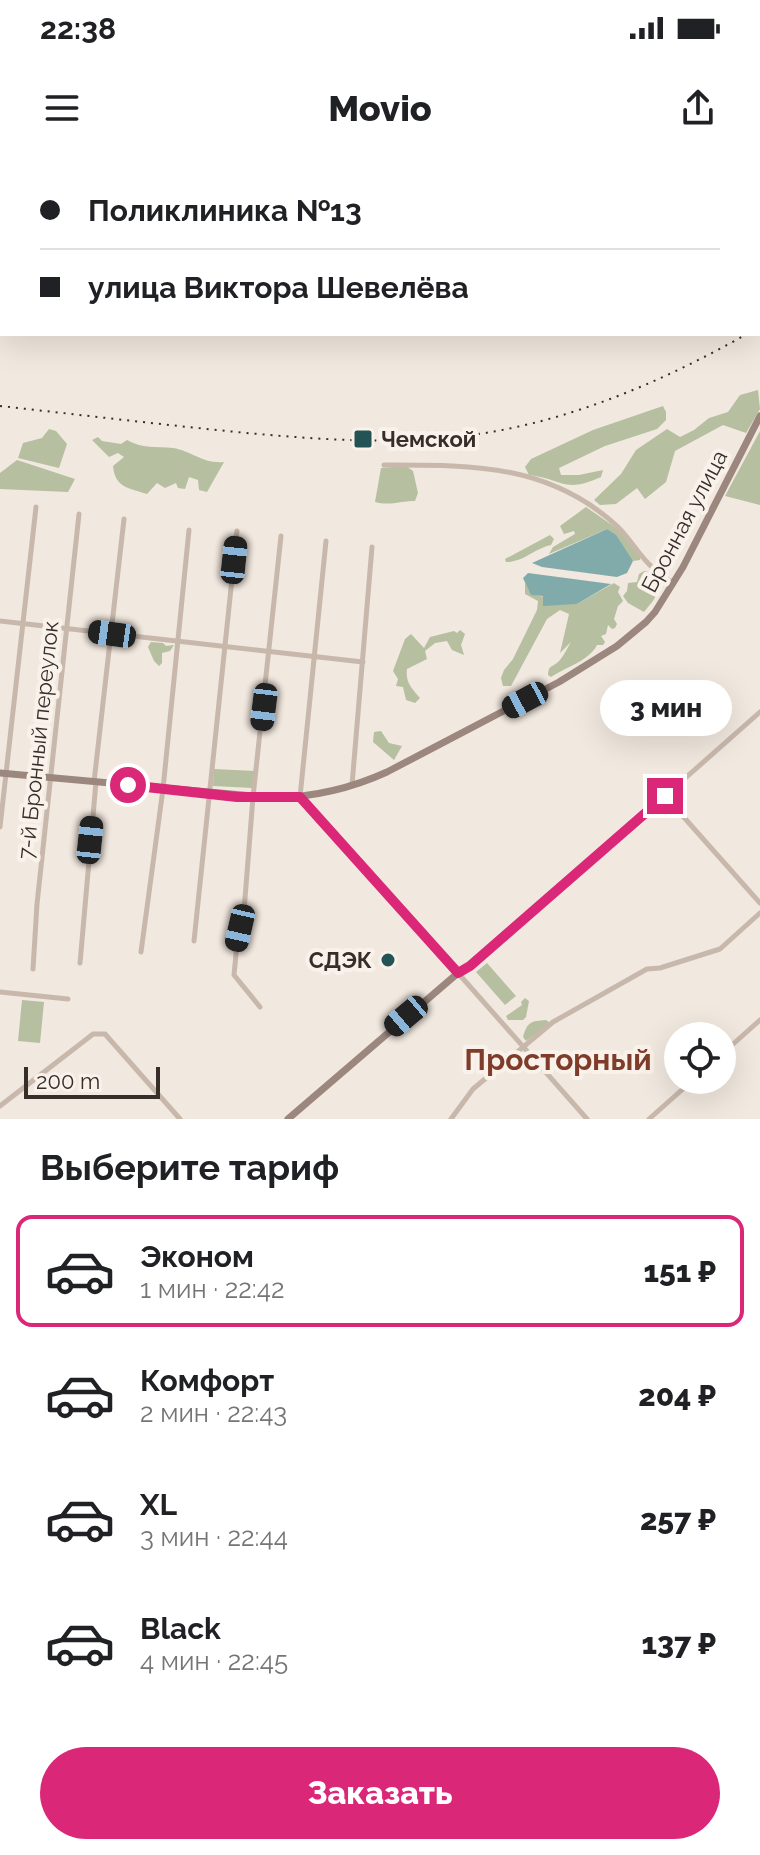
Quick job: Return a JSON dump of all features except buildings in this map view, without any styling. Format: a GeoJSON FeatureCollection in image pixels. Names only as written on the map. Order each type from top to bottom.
{"type":"FeatureCollection","features":[{"type":"Feature","properties":{"kind":"street","name":"Бронная улица"},"geometry":{"type":"LineString","coordinates":[[3,773],[211,794],[300,797],[352,785],[387,772],[598,659],[646,622],[673,583],[760,416]]}},
{"type":"Feature","properties":{"kind":"street"},"geometry":{"type":"LineString","coordinates":[[384,465],[481,466],[545,481],[569,493],[616,526],[652,567],[673,583]]}},
{"type":"Feature","properties":{"kind":"street"},"geometry":{"type":"LineString","coordinates":[[0,827],[3,773],[36,507]]}},
{"type":"Feature","properties":{"kind":"street","name":"7-й Бронный переулок"},"geometry":{"type":"LineString","coordinates":[[33,969],[37,904],[79,514]]}},
{"type":"Feature","properties":{"kind":"street"},"geometry":{"type":"LineString","coordinates":[[80,963],[95,782],[124,519]]}},
{"type":"Feature","properties":{"kind":"street"},"geometry":{"type":"LineString","coordinates":[[141,952],[163,789],[189,530]]}},
{"type":"Feature","properties":{"kind":"street"},"geometry":{"type":"LineString","coordinates":[[194,941],[237,531]]}},
{"type":"Feature","properties":{"kind":"street"},"geometry":{"type":"LineString","coordinates":[[260,1007],[234,975],[244,911],[281,536]]}},
{"type":"Feature","properties":{"kind":"street"},"geometry":{"type":"LineString","coordinates":[[326,541],[300,797],[587,1119]]}},
{"type":"Feature","properties":{"kind":"street"},"geometry":{"type":"LineString","coordinates":[[352,785],[372,547]]}},
{"type":"Feature","properties":{"kind":"street"},"geometry":{"type":"LineString","coordinates":[[0,621],[363,662]]}},
{"type":"Feature","properties":{"kind":"street"},"geometry":{"type":"LineString","coordinates":[[288,1119],[470,966],[760,712]]}},
{"type":"Feature","properties":{"kind":"street"},"geometry":{"type":"LineString","coordinates":[[665,796],[760,903]]}},
{"type":"Feature","properties":{"kind":"street"},"geometry":{"type":"LineString","coordinates":[[451,1119],[473,1089],[553,1022],[647,969],[660,968],[720,949],[760,913]]}},
{"type":"Feature","properties":{"kind":"street"},"geometry":{"type":"LineString","coordinates":[[0,992],[68,999]]}},
{"type":"Feature","properties":{"kind":"street"},"geometry":{"type":"LineString","coordinates":[[736,1041],[760,1020]]}},
{"type":"Feature","properties":{"kind":"street"},"geometry":{"type":"LineString","coordinates":[[0,1106],[98,1033],[105,1034],[180,1119]]}},
{"type":"Feature","properties":{"kind":"street"},"geometry":{"type":"LineString","coordinates":[[649,1119],[677,1094]]}},
{"type":"Feature","properties":{"kind":"green space"},"geometry":{"type":"Polygon","coordinates":[[[758,390],[760,409],[746,433],[723,425],[675,451],[666,482],[645,499],[637,488],[616,504],[600,505],[594,500],[621,474],[636,450],[667,429],[680,437],[709,418],[728,412],[740,395],[758,390]]]}},
{"type":"Feature","properties":{"kind":"green space"},"geometry":{"type":"Polygon","coordinates":[[[663,406],[666,420],[657,429],[605,446],[559,468],[561,475],[603,470],[601,477],[571,485],[529,475],[525,467],[531,459],[593,430],[663,406]]]}},
{"type":"Feature","properties":{"kind":"green space"},"geometry":{"type":"Polygon","coordinates":[[[49,429],[56,431],[67,444],[59,468],[18,458],[23,443],[42,438],[49,429]]]}},
{"type":"Feature","properties":{"kind":"green space"},"geometry":{"type":"Polygon","coordinates":[[[760,431],[760,505],[725,496],[760,431]]]}},
{"type":"Feature","properties":{"kind":"green space"},"geometry":{"type":"Polygon","coordinates":[[[98,437],[102,441],[121,444],[127,440],[144,446],[173,448],[210,461],[224,462],[207,492],[199,490],[198,480],[189,477],[185,489],[178,488],[176,483],[165,488],[157,483],[147,494],[120,483],[113,466],[124,457],[118,453],[109,457],[92,440],[98,437]]]}},
{"type":"Feature","properties":{"kind":"green space"},"geometry":{"type":"Polygon","coordinates":[[[17,460],[75,479],[68,492],[0,489],[0,473],[17,460]]]}},
{"type":"Feature","properties":{"kind":"green space"},"geometry":{"type":"Polygon","coordinates":[[[406,466],[413,471],[418,493],[415,501],[375,502],[381,468],[406,466]]]}},
{"type":"Feature","properties":{"kind":"green space"},"geometry":{"type":"Polygon","coordinates":[[[586,507],[619,530],[641,555],[640,560],[633,561],[607,529],[549,554],[553,547],[575,534],[574,531],[564,534],[560,526],[586,507]]]}},
{"type":"Feature","properties":{"kind":"green space"},"geometry":{"type":"Polygon","coordinates":[[[550,535],[554,539],[551,545],[506,562],[505,559],[550,535]]]}},
{"type":"Feature","properties":{"kind":"green space"},"geometry":{"type":"Polygon","coordinates":[[[644,571],[659,574],[660,584],[644,612],[628,603],[623,596],[628,583],[637,582],[639,574],[644,571]]]}},
{"type":"Feature","properties":{"kind":"green space"},"geometry":{"type":"Polygon","coordinates":[[[525,582],[531,594],[577,604],[614,583],[620,587],[618,592],[623,601],[614,619],[617,624],[615,628],[608,625],[606,634],[601,636],[605,642],[603,645],[597,645],[583,660],[551,677],[548,675],[550,668],[560,660],[571,642],[560,653],[569,614],[560,610],[547,619],[511,686],[503,686],[501,678],[504,670],[513,659],[537,610],[538,601],[525,594],[525,582]]]}},
{"type":"Feature","properties":{"kind":"green space"},"geometry":{"type":"Polygon","coordinates":[[[460,630],[465,634],[461,645],[464,655],[452,650],[447,641],[435,643],[425,651],[427,659],[407,669],[408,682],[420,698],[415,703],[406,700],[403,687],[396,686],[398,679],[393,671],[405,639],[411,634],[424,648],[430,637],[460,630]]]}},
{"type":"Feature","properties":{"kind":"green space"},"geometry":{"type":"Polygon","coordinates":[[[151,642],[174,645],[170,651],[162,653],[159,666],[148,647],[151,642]]]}},
{"type":"Feature","properties":{"kind":"green space"},"geometry":{"type":"Polygon","coordinates":[[[381,731],[389,743],[402,746],[394,760],[373,742],[374,732],[381,731]]]}},
{"type":"Feature","properties":{"kind":"green space"},"geometry":{"type":"Polygon","coordinates":[[[214,769],[255,771],[252,788],[213,786],[214,769]]]}},
{"type":"Feature","properties":{"kind":"green space"},"geometry":{"type":"Polygon","coordinates":[[[487,963],[516,996],[505,1005],[476,972],[487,963]]]}},
{"type":"Feature","properties":{"kind":"green space"},"geometry":{"type":"Polygon","coordinates":[[[525,998],[529,1001],[526,1017],[523,1020],[508,1020],[506,1016],[522,1005],[525,998]]]}},
{"type":"Feature","properties":{"kind":"green space"},"geometry":{"type":"Polygon","coordinates":[[[22,1000],[44,1002],[40,1043],[18,1041],[22,1000]]]}},
{"type":"Feature","properties":{"kind":"green space"},"geometry":{"type":"Polygon","coordinates":[[[546,1020],[550,1023],[526,1041],[523,1037],[528,1025],[546,1020]]]}},
{"type":"Feature","properties":{"kind":"water"},"geometry":{"type":"Polygon","coordinates":[[[607,529],[616,535],[633,561],[627,573],[617,577],[532,563],[607,529]]]}},
{"type":"Feature","properties":{"kind":"water"},"geometry":{"type":"Polygon","coordinates":[[[528,573],[611,584],[577,604],[543,606],[543,596],[531,595],[523,578],[528,573]]]}},
{"type":"Feature","properties":{"kind":"railway"},"geometry":{"type":"LineString","coordinates":[[0,406],[313,438],[380,441],[446,438],[512,428],[574,412],[662,377],[743,336]]}},
{"type":"Feature","properties":{"kind":"place","name":"Чемской"},"geometry":{"type":"Point","coordinates":[363,439]}},
{"type":"Feature","properties":{"kind":"place","name":"СДЭК"},"geometry":{"type":"Point","coordinates":[388,960]}},
{"type":"Feature","properties":{"kind":"district","name":"Просторный"},"geometry":{"type":"Point","coordinates":[558,1060]}},
{"type":"Feature","properties":{"kind":"route"},"geometry":{"type":"LineString","coordinates":[[128,785],[237,797],[300,797],[458,973],[470,966],[665,796]]}}]}
